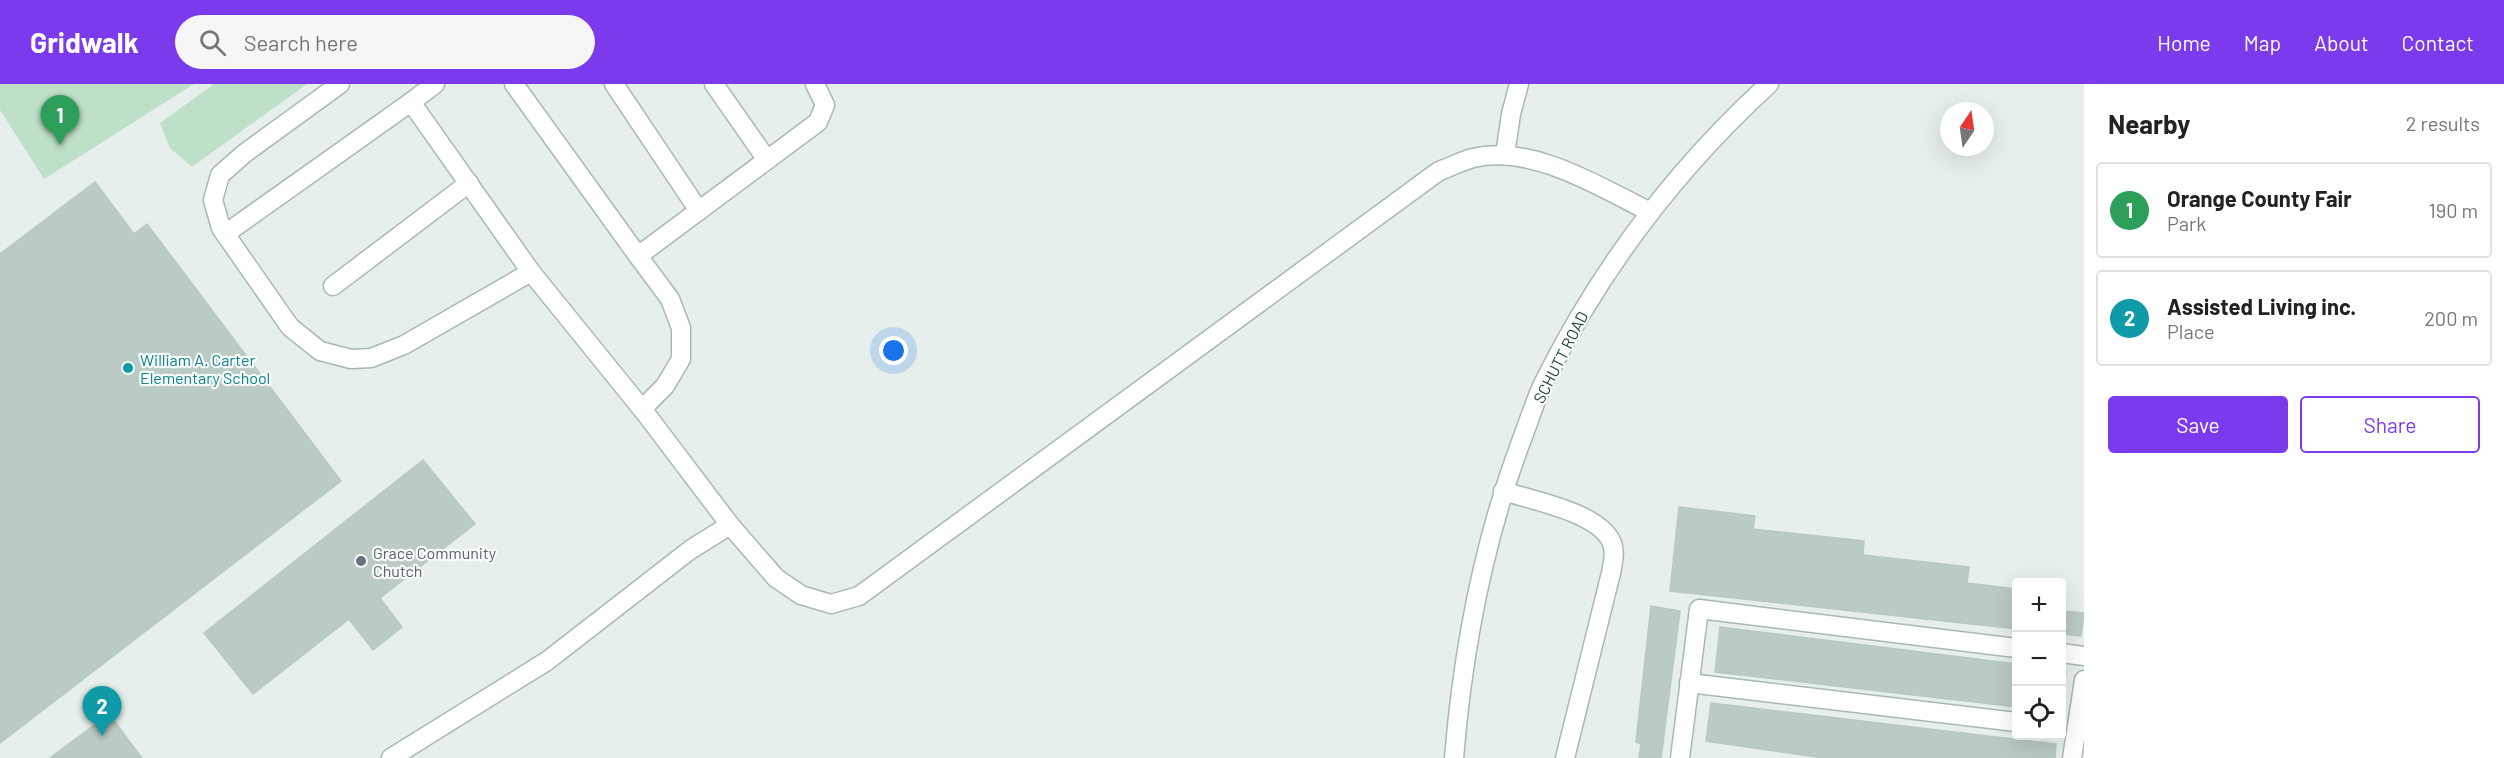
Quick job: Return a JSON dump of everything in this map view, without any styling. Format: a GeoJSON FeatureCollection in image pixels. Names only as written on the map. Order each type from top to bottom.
{"type":"FeatureCollection","features":[{"type":"Feature","properties":{"kind":"street"},"geometry":{"type":"LineString","coordinates":[[340,84],[245,153],[220,175],[213,200],[225,234],[290,327],[320,351],[351,359],[371,358],[404,345],[531,272]]}},
{"type":"Feature","properties":{"kind":"street"},"geometry":{"type":"LineString","coordinates":[[225,234],[435,84]]}},
{"type":"Feature","properties":{"kind":"street"},"geometry":{"type":"LineString","coordinates":[[514,84],[670,299],[681,328],[681,358],[665,386],[642,409]]}},
{"type":"Feature","properties":{"kind":"street"},"geometry":{"type":"LineString","coordinates":[[614,84],[699,211]]}},
{"type":"Feature","properties":{"kind":"street"},"geometry":{"type":"LineString","coordinates":[[714,84],[767,160]]}},
{"type":"Feature","properties":{"kind":"street"},"geometry":{"type":"LineString","coordinates":[[638,256],[818,122],[825,105],[816,84]]}},
{"type":"Feature","properties":{"kind":"street"},"geometry":{"type":"LineString","coordinates":[[1506,155],[1511,114],[1520,84]]}},
{"type":"Feature","properties":{"kind":"street","name":"SCHUTT ROAD"},"geometry":{"type":"LineString","coordinates":[[1455,758],[1460,689],[1478,585],[1503,491],[1543,385],[1592,296],[1650,212],[1682,172],[1738,112],[1769,84]]}},
{"type":"Feature","properties":{"kind":"street"},"geometry":{"type":"LineString","coordinates":[[411,102],[531,272],[642,409],[730,525],[776,579],[801,595],[831,604],[859,596],[1439,171],[1473,158],[1506,155],[1565,169],[1650,212]]}},
{"type":"Feature","properties":{"kind":"street"},"geometry":{"type":"LineString","coordinates":[[333,286],[469,183]]}},
{"type":"Feature","properties":{"kind":"street"},"geometry":{"type":"LineString","coordinates":[[1503,491],[1586,519],[1603,531],[1611,541],[1614,556],[1611,573],[1565,758]]}},
{"type":"Feature","properties":{"kind":"street"},"geometry":{"type":"LineString","coordinates":[[391,758],[547,661],[690,550],[730,525]]}},
{"type":"Feature","properties":{"kind":"street"},"geometry":{"type":"LineString","coordinates":[[1680,758],[1699,609],[2012,648]]}},
{"type":"Feature","properties":{"kind":"street"},"geometry":{"type":"LineString","coordinates":[[2066,654],[2084,656]]}},
{"type":"Feature","properties":{"kind":"street"},"geometry":{"type":"LineString","coordinates":[[2072,758],[2069,728],[2084,680]]}},
{"type":"Feature","properties":{"kind":"street"},"geometry":{"type":"LineString","coordinates":[[1689,684],[2012,722]]}},
{"type":"Feature","properties":{"kind":"green space"},"geometry":{"type":"Polygon","coordinates":[[[0,84],[194,84],[44,179],[0,110],[0,84]]]}},
{"type":"Feature","properties":{"kind":"green space"},"geometry":{"type":"Polygon","coordinates":[[[214,84],[307,84],[192,167],[170,148],[160,123],[214,84]]]}},
{"type":"Feature","properties":{"kind":"building","name":"William A. Carter Elementary School"},"geometry":{"type":"Polygon","coordinates":[[[95,182],[134,234],[147,224],[341,481],[0,743],[0,254],[95,182]]]}},
{"type":"Feature","properties":{"kind":"building","name":"Grace Community Chutch"},"geometry":{"type":"Polygon","coordinates":[[[423,460],[475,524],[380,598],[402,627],[373,650],[349,619],[253,694],[204,633],[423,460]]]}},
{"type":"Feature","properties":{"kind":"building"},"geometry":{"type":"Polygon","coordinates":[[[1679,507],[1755,516],[1753,529],[1864,541],[1863,555],[1969,567],[1967,583],[2012,589],[2012,629],[1670,591],[1679,507]]]}},
{"type":"Feature","properties":{"kind":"building"},"geometry":{"type":"Polygon","coordinates":[[[1651,606],[1680,611],[1661,758],[1639,757],[1641,744],[1636,742],[1651,606]]]}},
{"type":"Feature","properties":{"kind":"building"},"geometry":{"type":"Polygon","coordinates":[[[2066,611],[2084,613],[2081,636],[2066,634],[2066,611]]]}},
{"type":"Feature","properties":{"kind":"building"},"geometry":{"type":"Polygon","coordinates":[[[1720,627],[2012,664],[2012,707],[1715,672],[1720,627]]]}},
{"type":"Feature","properties":{"kind":"building"},"geometry":{"type":"Polygon","coordinates":[[[1711,703],[2056,744],[2055,758],[1823,758],[1706,741],[1711,703]]]}},
{"type":"Feature","properties":{"kind":"building"},"geometry":{"type":"Polygon","coordinates":[[[109,714],[142,758],[50,758],[109,714]]]}},
{"type":"Feature","properties":{"kind":"place","name":"Orange County Fair"},"geometry":{"type":"Point","coordinates":[60,145]}},
{"type":"Feature","properties":{"kind":"place","name":"William A. Carter Elementary School"},"geometry":{"type":"Point","coordinates":[128,368]}},
{"type":"Feature","properties":{"kind":"place","name":"Grace Community Chutch"},"geometry":{"type":"Point","coordinates":[361,561]}},
{"type":"Feature","properties":{"kind":"place","name":"Assisted Living inc."},"geometry":{"type":"Point","coordinates":[102,736]}}]}
